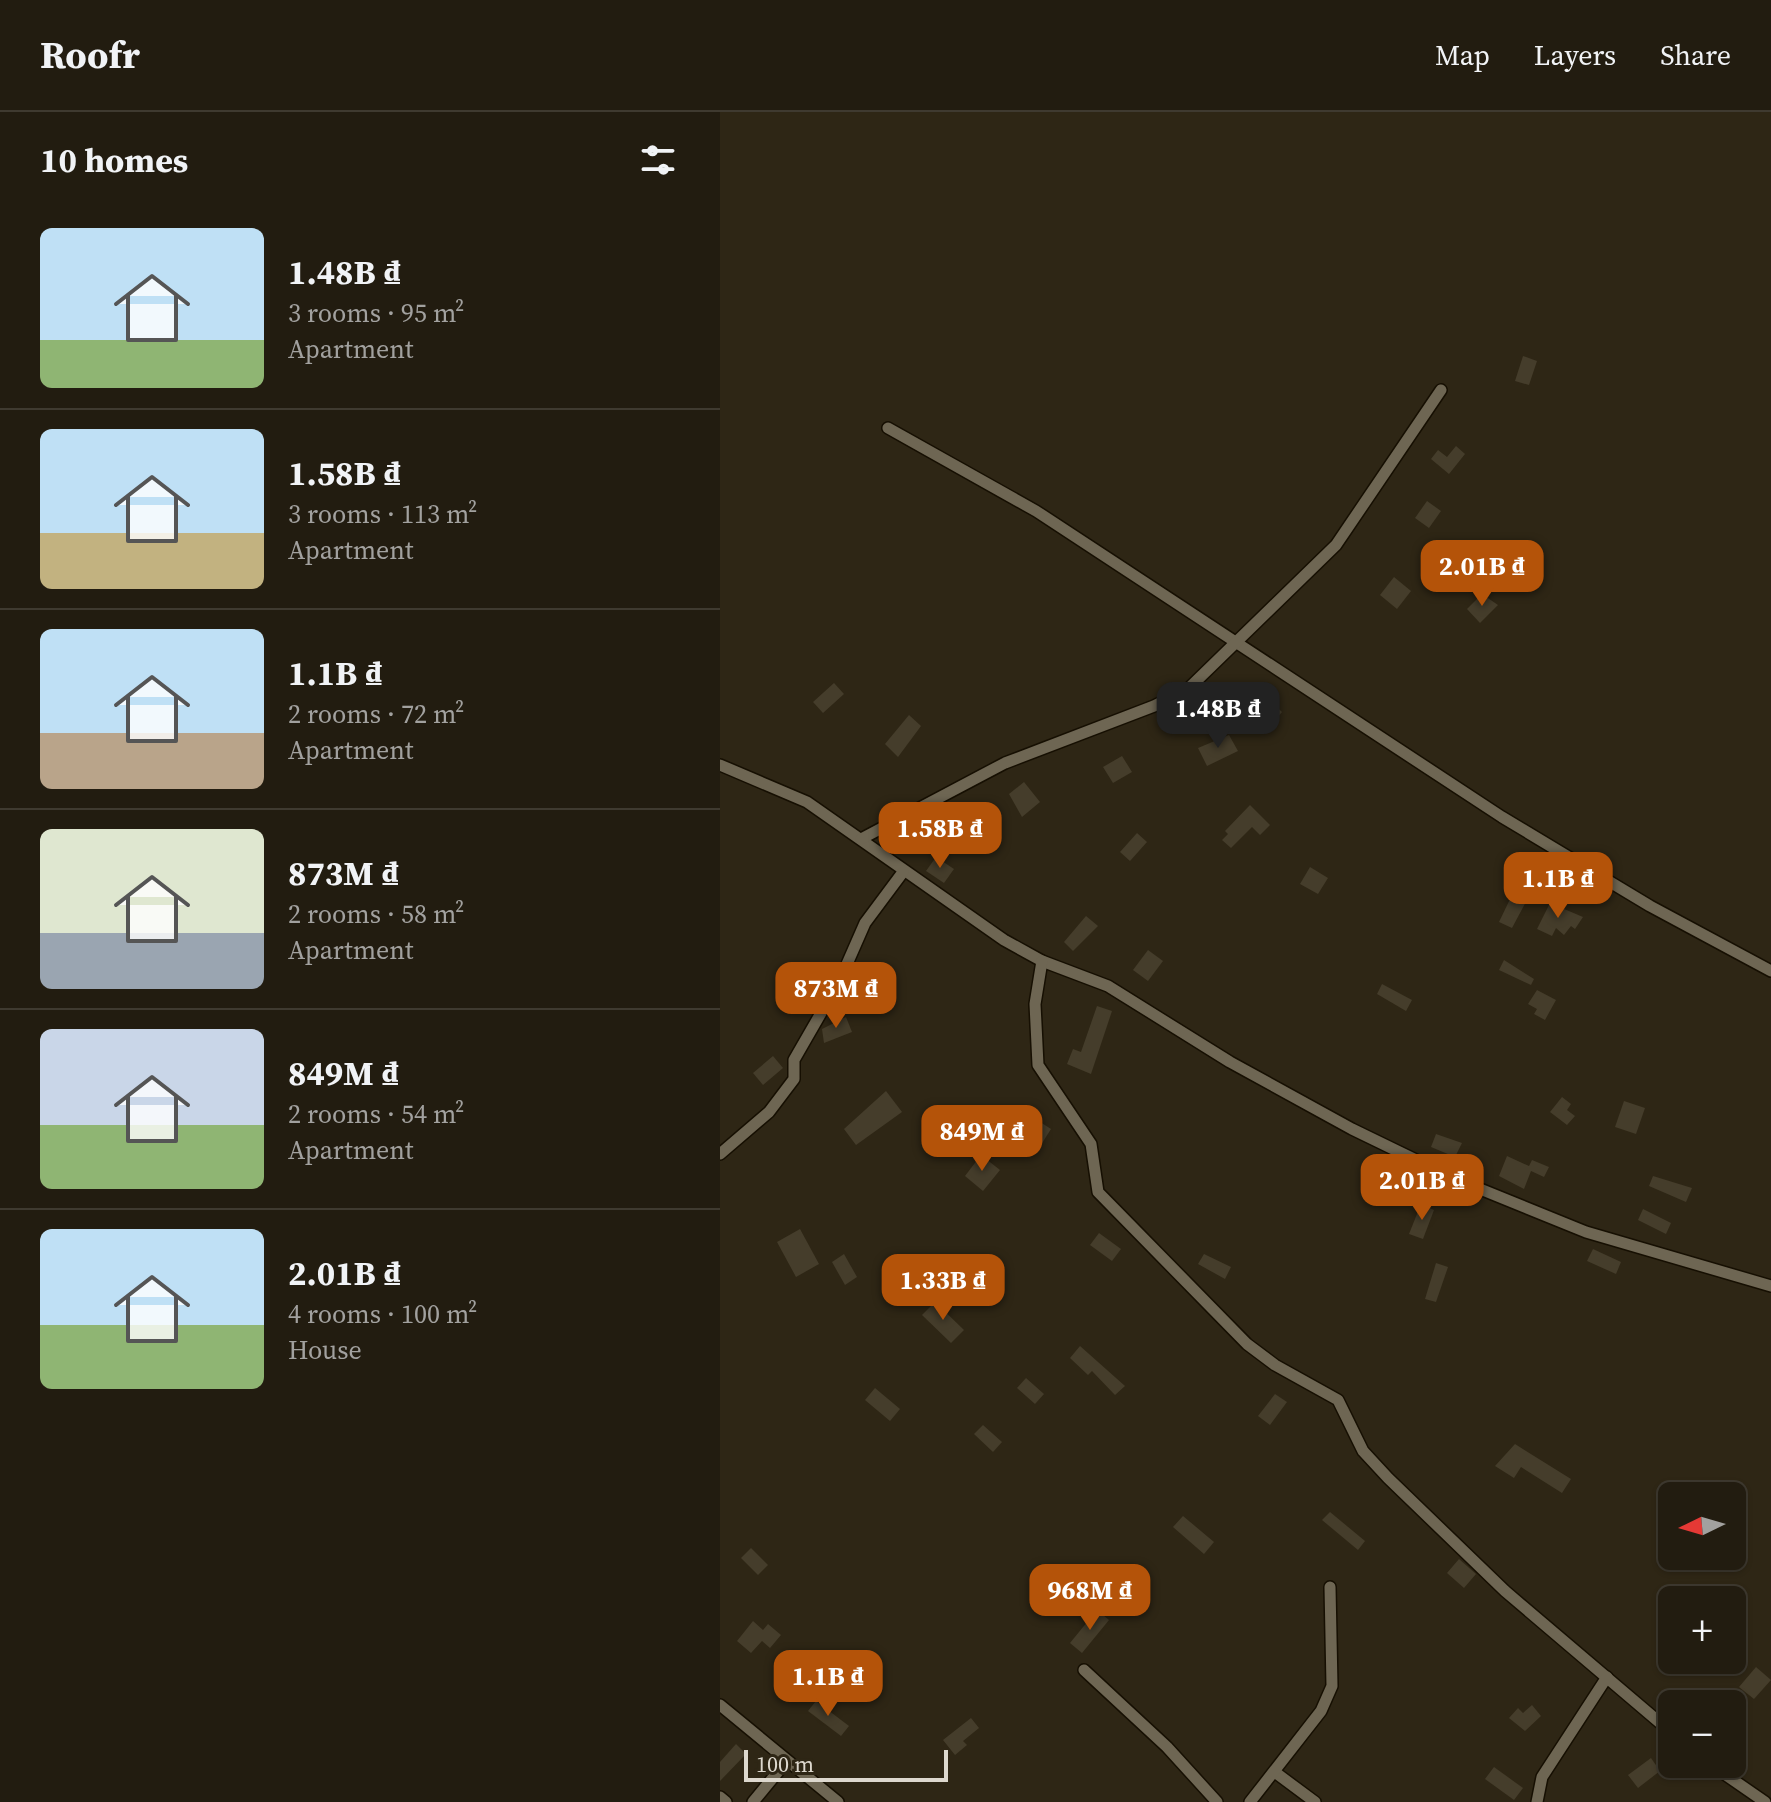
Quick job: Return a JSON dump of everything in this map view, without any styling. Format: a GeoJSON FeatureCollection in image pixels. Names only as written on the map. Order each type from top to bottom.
{"type":"FeatureCollection","features":[{"type":"Feature","properties":{"kind":"street"},"geometry":{"type":"LineString","coordinates":[[861,839],[1005,763],[1170,699],[1188,689],[1336,545],[1441,390]]}},
{"type":"Feature","properties":{"kind":"street"},"geometry":{"type":"LineString","coordinates":[[888,428],[1036,511],[1502,817],[1650,906],[1771,971]]}},
{"type":"Feature","properties":{"kind":"street"},"geometry":{"type":"LineString","coordinates":[[720,765],[807,802],[903,872],[1042,961],[1108,986],[1270,1084],[1453,1178],[1586,1232],[1771,1286]]}},
{"type":"Feature","properties":{"kind":"street"},"geometry":{"type":"LineString","coordinates":[[720,1154],[769,1112],[794,1079],[794,1060],[840,980],[865,923],[903,872]]}},
{"type":"Feature","properties":{"kind":"street"},"geometry":{"type":"LineString","coordinates":[[1042,961],[1035,1004],[1038,1065],[1091,1144],[1098,1192],[1247,1344],[1275,1365],[1338,1400],[1363,1451],[1388,1478],[1505,1591],[1658,1721]]}},
{"type":"Feature","properties":{"kind":"street"},"geometry":{"type":"LineString","coordinates":[[1250,1802],[1276,1773],[1321,1711],[1332,1686],[1330,1587]]}},
{"type":"Feature","properties":{"kind":"street"},"geometry":{"type":"LineString","coordinates":[[1084,1670],[1167,1747],[1217,1802]]}},
{"type":"Feature","properties":{"kind":"street"},"geometry":{"type":"LineString","coordinates":[[1537,1802],[1542,1777],[1607,1677]]}},
{"type":"Feature","properties":{"kind":"street"},"geometry":{"type":"LineString","coordinates":[[720,1705],[838,1802]]}},
{"type":"Feature","properties":{"kind":"street"},"geometry":{"type":"LineString","coordinates":[[753,1802],[786,1762]]}},
{"type":"Feature","properties":{"kind":"street"},"geometry":{"type":"LineString","coordinates":[[1276,1773],[1315,1802]]}},
{"type":"Feature","properties":{"kind":"street"},"geometry":{"type":"LineString","coordinates":[[1730,1778],[1765,1802]]}},
{"type":"Feature","properties":{"kind":"street"},"geometry":{"type":"LineString","coordinates":[[720,1797],[726,1802]]}},
{"type":"Feature","properties":{"kind":"building"},"geometry":{"type":"Polygon","coordinates":[[[1523,356],[1537,361],[1529,385],[1515,381],[1523,356]]]}},
{"type":"Feature","properties":{"kind":"building"},"geometry":{"type":"Polygon","coordinates":[[[1456,446],[1465,454],[1449,474],[1431,459],[1438,450],[1447,457],[1456,446]]]}},
{"type":"Feature","properties":{"kind":"building"},"geometry":{"type":"Polygon","coordinates":[[[1427,501],[1441,511],[1429,528],[1415,518],[1427,501]]]}},
{"type":"Feature","properties":{"kind":"building"},"geometry":{"type":"Polygon","coordinates":[[[1394,577],[1411,591],[1397,609],[1380,595],[1394,577]]]}},
{"type":"Feature","properties":{"kind":"building"},"geometry":{"type":"Polygon","coordinates":[[[1482,594],[1498,605],[1480,623],[1467,609],[1482,594]]]}},
{"type":"Feature","properties":{"kind":"building"},"geometry":{"type":"Polygon","coordinates":[[[834,683],[844,694],[823,713],[813,702],[834,683]]]}},
{"type":"Feature","properties":{"kind":"building"},"geometry":{"type":"Polygon","coordinates":[[[1267,698],[1282,712],[1267,730],[1251,716],[1267,698]]]}},
{"type":"Feature","properties":{"kind":"building"},"geometry":{"type":"Polygon","coordinates":[[[909,715],[921,726],[898,757],[885,744],[909,715]]]}},
{"type":"Feature","properties":{"kind":"building"},"geometry":{"type":"Polygon","coordinates":[[[1229,735],[1238,751],[1207,766],[1198,748],[1229,735]]]}},
{"type":"Feature","properties":{"kind":"building"},"geometry":{"type":"Polygon","coordinates":[[[1122,756],[1132,772],[1113,783],[1103,767],[1122,756]]]}},
{"type":"Feature","properties":{"kind":"building"},"geometry":{"type":"Polygon","coordinates":[[[1024,782],[1040,802],[1022,817],[1009,794],[1024,782]]]}},
{"type":"Feature","properties":{"kind":"building"},"geometry":{"type":"Polygon","coordinates":[[[1250,805],[1270,825],[1260,835],[1252,827],[1231,848],[1222,840],[1228,834],[1225,831],[1250,805]]]}},
{"type":"Feature","properties":{"kind":"building"},"geometry":{"type":"Polygon","coordinates":[[[913,821],[930,833],[917,850],[896,835],[913,821]]]}},
{"type":"Feature","properties":{"kind":"building"},"geometry":{"type":"Polygon","coordinates":[[[1137,833],[1147,842],[1130,861],[1120,852],[1137,833]]]}},
{"type":"Feature","properties":{"kind":"building"},"geometry":{"type":"Polygon","coordinates":[[[936,857],[954,869],[944,883],[926,871],[936,857]]]}},
{"type":"Feature","properties":{"kind":"building"},"geometry":{"type":"Polygon","coordinates":[[[1310,867],[1328,878],[1318,894],[1300,884],[1310,867]]]}},
{"type":"Feature","properties":{"kind":"building"},"geometry":{"type":"Polygon","coordinates":[[[1533,867],[1542,872],[1512,928],[1499,922],[1525,868],[1531,872],[1533,867]]]}},
{"type":"Feature","properties":{"kind":"building"},"geometry":{"type":"Polygon","coordinates":[[[1550,903],[1583,917],[1575,929],[1571,926],[1564,935],[1556,928],[1552,936],[1537,929],[1550,903]]]}},
{"type":"Feature","properties":{"kind":"building"},"geometry":{"type":"Polygon","coordinates":[[[1086,916],[1098,926],[1073,951],[1064,942],[1086,916]]]}},
{"type":"Feature","properties":{"kind":"building"},"geometry":{"type":"Polygon","coordinates":[[[1148,950],[1163,961],[1148,981],[1133,970],[1148,950]]]}},
{"type":"Feature","properties":{"kind":"building"},"geometry":{"type":"Polygon","coordinates":[[[1504,960],[1534,979],[1531,985],[1499,970],[1504,960]]]}},
{"type":"Feature","properties":{"kind":"building"},"geometry":{"type":"Polygon","coordinates":[[[1382,984],[1412,1000],[1406,1011],[1377,994],[1382,984]]]}},
{"type":"Feature","properties":{"kind":"building"},"geometry":{"type":"Polygon","coordinates":[[[1537,990],[1556,1000],[1545,1020],[1534,1014],[1537,1009],[1528,1004],[1537,990]]]}},
{"type":"Feature","properties":{"kind":"building"},"geometry":{"type":"Polygon","coordinates":[[[1097,1006],[1112,1011],[1091,1074],[1067,1064],[1073,1049],[1081,1052],[1097,1006]]]}},
{"type":"Feature","properties":{"kind":"building"},"geometry":{"type":"Polygon","coordinates":[[[846,1017],[852,1032],[824,1043],[822,1029],[846,1017]]]}},
{"type":"Feature","properties":{"kind":"building"},"geometry":{"type":"Polygon","coordinates":[[[773,1056],[783,1068],[763,1085],[753,1073],[773,1056]]]}},
{"type":"Feature","properties":{"kind":"building"},"geometry":{"type":"Polygon","coordinates":[[[886,1091],[902,1112],[856,1145],[844,1129],[886,1091]]]}},
{"type":"Feature","properties":{"kind":"building"},"geometry":{"type":"Polygon","coordinates":[[[1562,1097],[1571,1104],[1567,1110],[1575,1116],[1567,1125],[1550,1112],[1562,1097]]]}},
{"type":"Feature","properties":{"kind":"building"},"geometry":{"type":"Polygon","coordinates":[[[1624,1101],[1645,1108],[1636,1134],[1615,1127],[1624,1101]]]}},
{"type":"Feature","properties":{"kind":"building"},"geometry":{"type":"Polygon","coordinates":[[[1034,1118],[1051,1129],[1039,1148],[1022,1137],[1034,1118]]]}},
{"type":"Feature","properties":{"kind":"building"},"geometry":{"type":"Polygon","coordinates":[[[1436,1134],[1462,1143],[1455,1157],[1431,1147],[1436,1134]]]}},
{"type":"Feature","properties":{"kind":"building"},"geometry":{"type":"Polygon","coordinates":[[[981,1155],[1000,1170],[983,1191],[965,1176],[981,1155]]]}},
{"type":"Feature","properties":{"kind":"building"},"geometry":{"type":"Polygon","coordinates":[[[1507,1156],[1529,1166],[1532,1160],[1549,1167],[1544,1177],[1531,1171],[1524,1189],[1499,1176],[1507,1156]]]}},
{"type":"Feature","properties":{"kind":"building"},"geometry":{"type":"Polygon","coordinates":[[[1653,1176],[1692,1188],[1686,1202],[1649,1186],[1653,1176]]]}},
{"type":"Feature","properties":{"kind":"building"},"geometry":{"type":"Polygon","coordinates":[[[1421,1204],[1434,1210],[1423,1239],[1409,1234],[1421,1204]]]}},
{"type":"Feature","properties":{"kind":"building"},"geometry":{"type":"Polygon","coordinates":[[[1643,1209],[1671,1223],[1666,1234],[1638,1220],[1643,1209]]]}},
{"type":"Feature","properties":{"kind":"building"},"geometry":{"type":"Polygon","coordinates":[[[800,1229],[819,1264],[796,1277],[777,1242],[800,1229]]]}},
{"type":"Feature","properties":{"kind":"building"},"geometry":{"type":"Polygon","coordinates":[[[1099,1233],[1121,1249],[1112,1261],[1090,1245],[1099,1233]]]}},
{"type":"Feature","properties":{"kind":"building"},"geometry":{"type":"Polygon","coordinates":[[[1593,1249],[1621,1262],[1616,1274],[1587,1261],[1593,1249]]]}},
{"type":"Feature","properties":{"kind":"building"},"geometry":{"type":"Polygon","coordinates":[[[844,1254],[857,1277],[845,1285],[832,1262],[844,1254]]]}},
{"type":"Feature","properties":{"kind":"building"},"geometry":{"type":"Polygon","coordinates":[[[1204,1254],[1231,1267],[1225,1279],[1198,1264],[1204,1254]]]}},
{"type":"Feature","properties":{"kind":"building"},"geometry":{"type":"Polygon","coordinates":[[[1436,1263],[1448,1267],[1436,1302],[1425,1299],[1436,1263]]]}},
{"type":"Feature","properties":{"kind":"building"},"geometry":{"type":"Polygon","coordinates":[[[935,1302],[964,1330],[951,1343],[922,1315],[935,1302]]]}},
{"type":"Feature","properties":{"kind":"building"},"geometry":{"type":"Polygon","coordinates":[[[1080,1346],[1125,1386],[1115,1395],[1092,1371],[1088,1375],[1070,1358],[1080,1346]]]}},
{"type":"Feature","properties":{"kind":"building"},"geometry":{"type":"Polygon","coordinates":[[[1026,1378],[1044,1394],[1035,1404],[1017,1388],[1026,1378]]]}},
{"type":"Feature","properties":{"kind":"building"},"geometry":{"type":"Polygon","coordinates":[[[875,1388],[900,1409],[890,1421],[865,1400],[875,1388]]]}},
{"type":"Feature","properties":{"kind":"building"},"geometry":{"type":"Polygon","coordinates":[[[1275,1394],[1287,1402],[1270,1425],[1258,1416],[1275,1394]]]}},
{"type":"Feature","properties":{"kind":"building"},"geometry":{"type":"Polygon","coordinates":[[[983,1425],[1002,1442],[993,1452],[974,1434],[983,1425]]]}},
{"type":"Feature","properties":{"kind":"building"},"geometry":{"type":"Polygon","coordinates":[[[1515,1444],[1571,1479],[1562,1493],[1521,1467],[1514,1478],[1495,1466],[1515,1444]]]}},
{"type":"Feature","properties":{"kind":"building"},"geometry":{"type":"Polygon","coordinates":[[[1330,1512],[1365,1541],[1358,1550],[1322,1520],[1330,1512]]]}},
{"type":"Feature","properties":{"kind":"building"},"geometry":{"type":"Polygon","coordinates":[[[1183,1516],[1214,1542],[1204,1554],[1173,1527],[1183,1516]]]}},
{"type":"Feature","properties":{"kind":"building"},"geometry":{"type":"Polygon","coordinates":[[[751,1548],[768,1565],[758,1575],[741,1558],[751,1548]]]}},
{"type":"Feature","properties":{"kind":"building"},"geometry":{"type":"Polygon","coordinates":[[[1459,1559],[1476,1574],[1464,1588],[1447,1573],[1459,1559]]]}},
{"type":"Feature","properties":{"kind":"building"},"geometry":{"type":"Polygon","coordinates":[[[1097,1610],[1109,1620],[1082,1653],[1070,1643],[1097,1610]]]}},
{"type":"Feature","properties":{"kind":"building"},"geometry":{"type":"Polygon","coordinates":[[[753,1621],[763,1630],[768,1624],[781,1635],[770,1648],[762,1641],[751,1653],[737,1641],[753,1621]]]}},
{"type":"Feature","properties":{"kind":"building"},"geometry":{"type":"Polygon","coordinates":[[[1756,1667],[1771,1680],[1754,1699],[1739,1687],[1756,1667]]]}},
{"type":"Feature","properties":{"kind":"building"},"geometry":{"type":"Polygon","coordinates":[[[816,1701],[849,1726],[841,1736],[808,1711],[816,1701]]]}},
{"type":"Feature","properties":{"kind":"building"},"geometry":{"type":"Polygon","coordinates":[[[1532,1705],[1541,1716],[1525,1731],[1509,1718],[1518,1708],[1523,1713],[1532,1705]]]}},
{"type":"Feature","properties":{"kind":"building"},"geometry":{"type":"Polygon","coordinates":[[[971,1718],[979,1728],[963,1741],[967,1745],[955,1755],[943,1740],[971,1718]]]}},
{"type":"Feature","properties":{"kind":"building"},"geometry":{"type":"Polygon","coordinates":[[[736,1744],[746,1754],[720,1781],[720,1762],[736,1744]]]}},
{"type":"Feature","properties":{"kind":"building"},"geometry":{"type":"Polygon","coordinates":[[[1651,1758],[1658,1768],[1658,1773],[1638,1788],[1628,1775],[1651,1758]]]}},
{"type":"Feature","properties":{"kind":"building"},"geometry":{"type":"Polygon","coordinates":[[[1494,1767],[1523,1788],[1514,1800],[1485,1779],[1494,1767]]]}}]}
